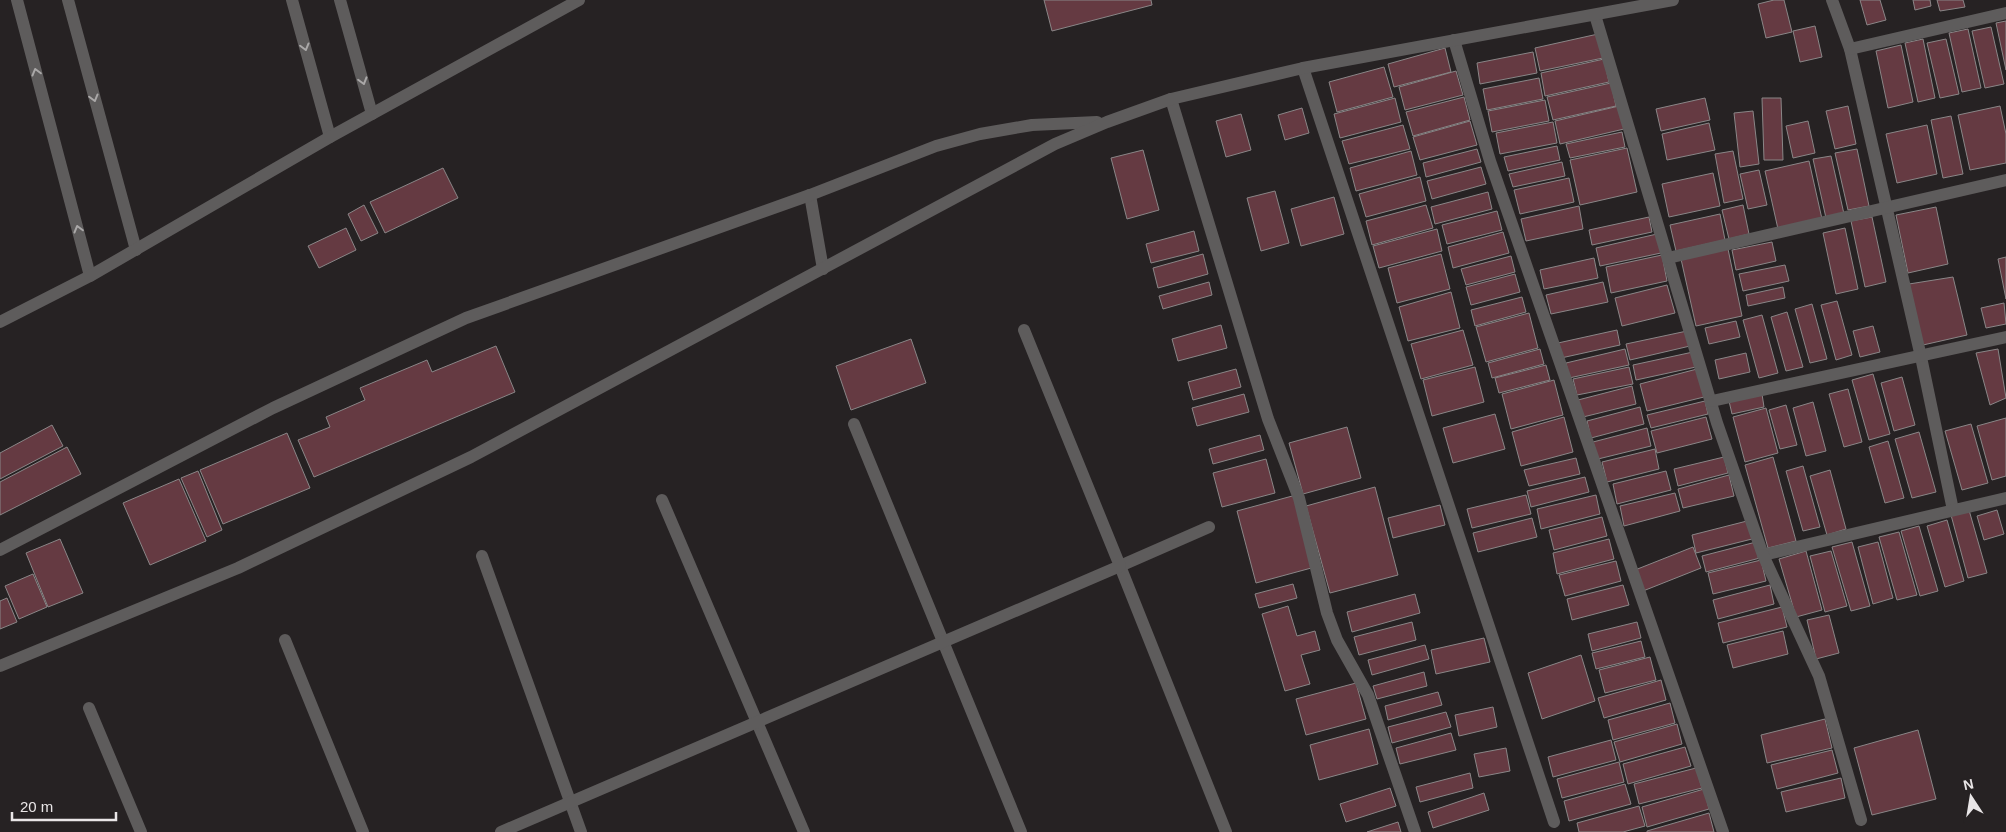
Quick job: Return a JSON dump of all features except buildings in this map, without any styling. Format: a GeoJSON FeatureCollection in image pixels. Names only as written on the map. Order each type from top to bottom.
{"type":"FeatureCollection","features":[{"type":"Feature","properties":{"kind":"street"},"geometry":{"type":"LineString","coordinates":[[17,0],[90,276]]}},
{"type":"Feature","properties":{"kind":"street"},"geometry":{"type":"LineString","coordinates":[[68,0],[136,250]]}},
{"type":"Feature","properties":{"kind":"street"},"geometry":{"type":"LineString","coordinates":[[292,0],[330,136]]}},
{"type":"Feature","properties":{"kind":"street"},"geometry":{"type":"LineString","coordinates":[[340,0],[372,114]]}},
{"type":"Feature","properties":{"kind":"street"},"geometry":{"type":"LineString","coordinates":[[0,666],[238,568],[471,457],[1054,144],[1107,122],[1171,99],[1303,68],[1673,0]]}},
{"type":"Feature","properties":{"kind":"street"},"geometry":{"type":"LineString","coordinates":[[1832,0],[1850,48],[1885,209],[1921,357],[1953,510]]}},
{"type":"Feature","properties":{"kind":"street"},"geometry":{"type":"LineString","coordinates":[[0,322],[90,276],[330,136],[572,2]]}},
{"type":"Feature","properties":{"kind":"street"},"geometry":{"type":"LineString","coordinates":[[1850,48],[2006,13]]}},
{"type":"Feature","properties":{"kind":"street"},"geometry":{"type":"LineString","coordinates":[[1595,15],[1712,401],[1717,423],[1763,555],[1819,676],[1862,820]]}},
{"type":"Feature","properties":{"kind":"street"},"geometry":{"type":"LineString","coordinates":[[1454,40],[1490,161],[1723,832]]}},
{"type":"Feature","properties":{"kind":"street"},"geometry":{"type":"LineString","coordinates":[[1303,68],[1554,822]]}},
{"type":"Feature","properties":{"kind":"street"},"geometry":{"type":"LineString","coordinates":[[1171,99],[1268,419],[1299,498],[1327,613],[1337,640],[1368,695],[1414,832]]}},
{"type":"Feature","properties":{"kind":"street"},"geometry":{"type":"LineString","coordinates":[[0,550],[273,408],[466,318],[810,195],[936,146],[980,134],[1032,125],[1107,122]]}},
{"type":"Feature","properties":{"kind":"street"},"geometry":{"type":"LineString","coordinates":[[1668,258],[2006,180]]}},
{"type":"Feature","properties":{"kind":"street"},"geometry":{"type":"LineString","coordinates":[[810,195],[822,269]]}},
{"type":"Feature","properties":{"kind":"street"},"geometry":{"type":"LineString","coordinates":[[1024,330],[1226,832]]}},
{"type":"Feature","properties":{"kind":"street"},"geometry":{"type":"LineString","coordinates":[[1712,401],[2006,337]]}},
{"type":"Feature","properties":{"kind":"street"},"geometry":{"type":"LineString","coordinates":[[854,424],[1021,832]]}},
{"type":"Feature","properties":{"kind":"street"},"geometry":{"type":"LineString","coordinates":[[1763,555],[2006,498]]}},
{"type":"Feature","properties":{"kind":"street"},"geometry":{"type":"LineString","coordinates":[[662,500],[804,832]]}},
{"type":"Feature","properties":{"kind":"street"},"geometry":{"type":"LineString","coordinates":[[501,832],[1209,527]]}},
{"type":"Feature","properties":{"kind":"street"},"geometry":{"type":"LineString","coordinates":[[482,556],[581,832]]}},
{"type":"Feature","properties":{"kind":"street"},"geometry":{"type":"LineString","coordinates":[[285,640],[363,832]]}},
{"type":"Feature","properties":{"kind":"street"},"geometry":{"type":"LineString","coordinates":[[89,708],[141,832]]}}]}
